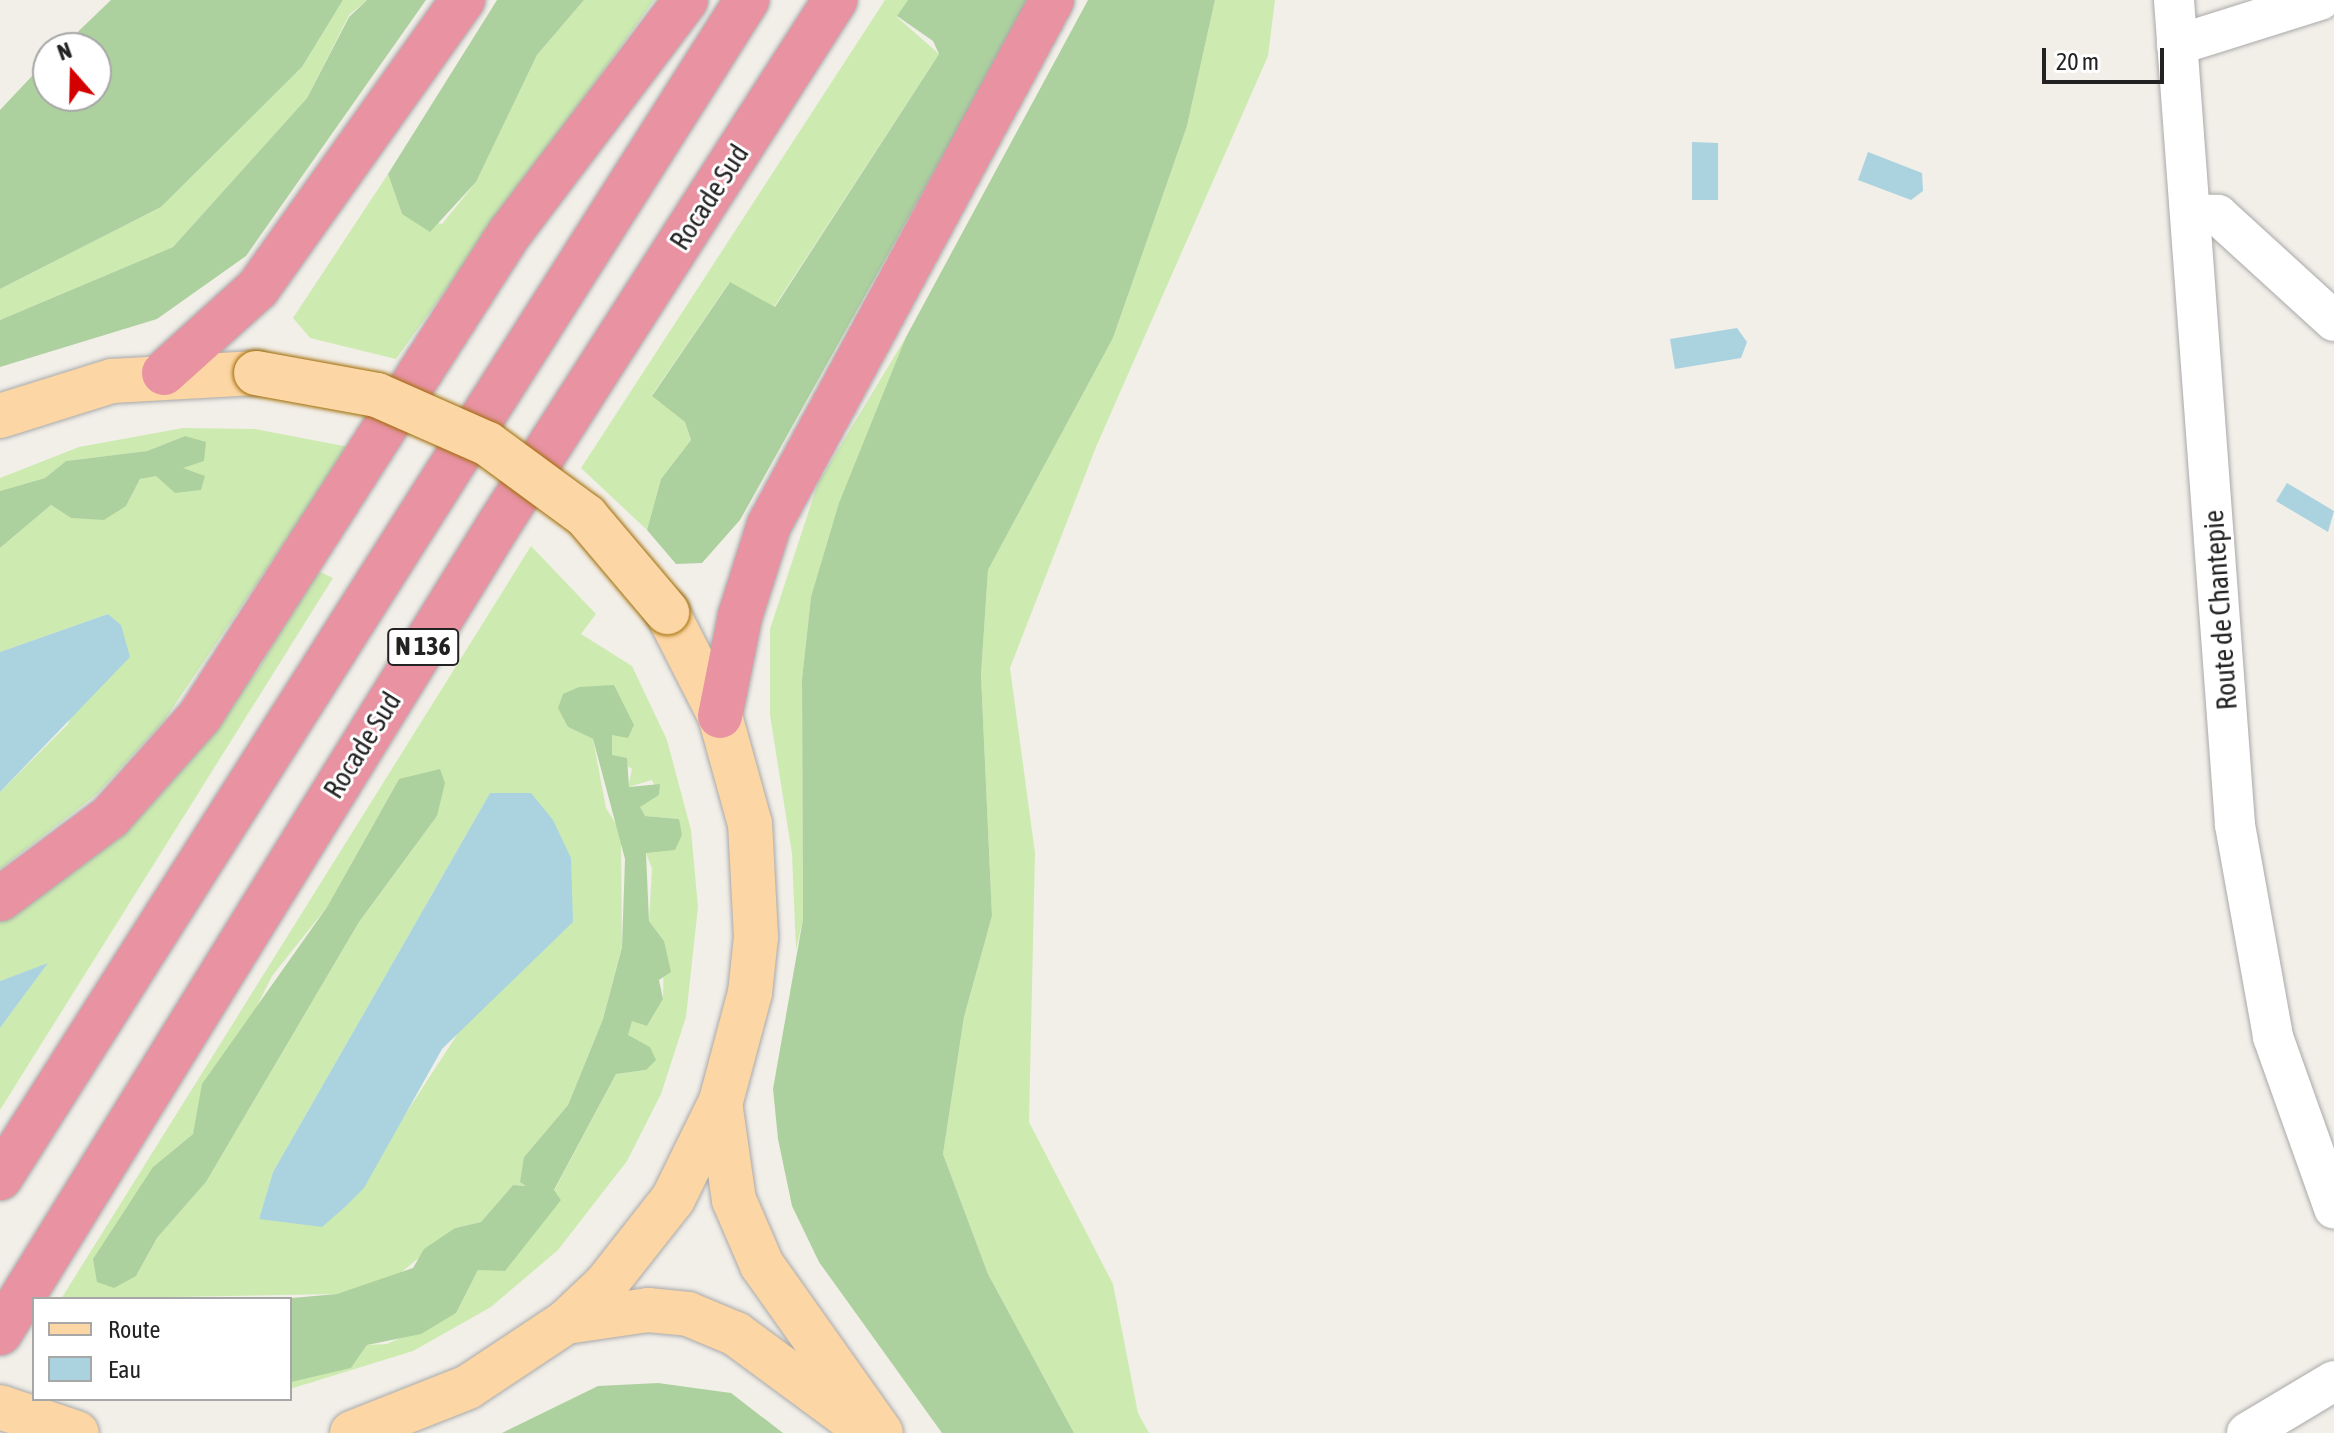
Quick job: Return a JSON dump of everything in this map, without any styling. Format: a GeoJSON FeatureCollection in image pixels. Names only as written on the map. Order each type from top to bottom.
{"type":"FeatureCollection","features":[{"type":"Feature","properties":{"kind":"highway"},"geometry":{"type":"LineString","coordinates":[[164,373],[258,288],[463,0]]}},
{"type":"Feature","properties":{"kind":"highway"},"geometry":{"type":"LineString","coordinates":[[0,899],[110,817],[200,716],[509,234],[686,0]]}},
{"type":"Feature","properties":{"kind":"highway","name":"N 136"},"geometry":{"type":"LineString","coordinates":[[0,1178],[747,0]]}},
{"type":"Feature","properties":{"kind":"highway","name":"Rocade Sud"},"geometry":{"type":"LineString","coordinates":[[0,1333],[498,526],[835,0]]}},
{"type":"Feature","properties":{"kind":"highway"},"geometry":{"type":"LineString","coordinates":[[720,716],[740,616],[769,525],[1052,0]]}},
{"type":"Feature","properties":{"kind":"main road"},"geometry":{"type":"LineString","coordinates":[[0,416],[62,393],[164,373],[256,373],[377,395],[488,444],[586,516],[667,612],[720,716],[750,824],[756,895],[750,993],[721,1101],[673,1199],[615,1274],[566,1322],[468,1387],[352,1433]]}},
{"type":"Feature","properties":{"kind":"main road"},"geometry":{"type":"LineString","coordinates":[[721,1101],[734,1200],[762,1265],[881,1433]]}},
{"type":"Feature","properties":{"kind":"main road"},"geometry":{"type":"LineString","coordinates":[[566,1322],[648,1310],[688,1314],[736,1334],[869,1433]]}},
{"type":"Feature","properties":{"kind":"main road"},"geometry":{"type":"LineString","coordinates":[[0,1407],[77,1433]]}},
{"type":"Feature","properties":{"kind":"street","name":"Route de Chantepie"},"geometry":{"type":"LineString","coordinates":[[2174,0],[2235,825],[2273,1037],[2334,1208]]}},
{"type":"Feature","properties":{"kind":"street"},"geometry":{"type":"LineString","coordinates":[[2177,45],[2320,0]]}},
{"type":"Feature","properties":{"kind":"street"},"geometry":{"type":"LineString","coordinates":[[2191,214],[2218,215],[2334,321]]}},
{"type":"Feature","properties":{"kind":"street"},"geometry":{"type":"LineString","coordinates":[[2247,1433],[2334,1381]]}},
{"type":"Feature","properties":{"kind":"green space"},"geometry":{"type":"Polygon","coordinates":[[[111,0],[343,0],[302,67],[161,207],[0,289],[0,110],[32,76],[32,112],[112,112],[112,32],[78,32],[111,0]]]}},
{"type":"Feature","properties":{"kind":"green space"},"geometry":{"type":"Polygon","coordinates":[[[343,0],[367,0],[349,15],[307,98],[173,247],[0,320],[0,289],[161,207],[302,67],[343,0]]]}},
{"type":"Feature","properties":{"kind":"green space"},"geometry":{"type":"Polygon","coordinates":[[[367,0],[426,0],[246,256],[157,319],[0,367],[0,320],[173,247],[307,98],[349,17],[367,0]]]}},
{"type":"Feature","properties":{"kind":"green space"},"geometry":{"type":"Polygon","coordinates":[[[497,0],[584,0],[537,55],[476,182],[430,232],[402,214],[388,174],[497,0]]]}},
{"type":"Feature","properties":{"kind":"green space"},"geometry":{"type":"Polygon","coordinates":[[[584,0],[654,0],[396,359],[310,338],[293,318],[388,174],[402,214],[442,224],[476,182],[537,55],[584,0]]]}},
{"type":"Feature","properties":{"kind":"green space"},"geometry":{"type":"Polygon","coordinates":[[[885,0],[908,0],[897,17],[939,54],[774,307],[729,283],[652,395],[685,422],[691,440],[661,479],[647,530],[581,468],[885,0]]]}},
{"type":"Feature","properties":{"kind":"green space"},"geometry":{"type":"Polygon","coordinates":[[[908,0],[1030,0],[740,520],[702,563],[676,564],[647,530],[661,479],[691,440],[685,422],[652,396],[730,282],[775,307],[939,54],[933,41],[897,16],[908,0]]]}},
{"type":"Feature","properties":{"kind":"green space"},"geometry":{"type":"Polygon","coordinates":[[[1088,0],[1215,0],[1187,126],[1113,338],[988,570],[981,675],[992,916],[964,1017],[943,1154],[988,1274],[1074,1433],[942,1433],[819,1262],[792,1206],[778,1139],[773,1089],[803,919],[802,679],[811,597],[839,503],[906,337],[1088,0]]]}},
{"type":"Feature","properties":{"kind":"green space"},"geometry":{"type":"Polygon","coordinates":[[[1215,0],[1275,0],[1268,56],[1096,447],[1010,668],[1035,853],[1029,1122],[1113,1284],[1138,1413],[1149,1433],[1074,1433],[988,1274],[943,1154],[964,1017],[992,916],[981,675],[988,570],[1113,338],[1187,126],[1215,0]]]}},
{"type":"Feature","properties":{"kind":"green space"},"geometry":{"type":"Polygon","coordinates":[[[906,337],[811,597],[802,679],[803,919],[796,950],[792,854],[770,715],[770,629],[818,483],[906,337]]]}},
{"type":"Feature","properties":{"kind":"green space"},"geometry":{"type":"Polygon","coordinates":[[[183,428],[255,429],[349,447],[163,722],[96,795],[0,869],[0,792],[68,724],[108,614],[0,652],[0,548],[51,505],[71,518],[126,506],[140,479],[182,468],[185,436],[147,451],[66,461],[45,478],[0,491],[0,478],[79,447],[183,428]]]}},
{"type":"Feature","properties":{"kind":"green space"},"geometry":{"type":"Polygon","coordinates":[[[185,436],[206,442],[204,461],[183,468],[205,476],[201,490],[175,493],[156,476],[140,479],[126,506],[104,520],[71,518],[51,505],[0,548],[0,491],[45,478],[66,461],[147,451],[185,436]]]}},
{"type":"Feature","properties":{"kind":"green space"},"geometry":{"type":"Polygon","coordinates":[[[531,546],[596,614],[581,634],[632,666],[667,740],[691,830],[698,907],[686,1017],[661,1094],[627,1161],[558,1250],[491,1307],[413,1351],[292,1388],[292,1381],[351,1368],[367,1345],[387,1344],[456,1313],[478,1270],[554,1191],[616,1074],[646,1070],[650,1047],[627,1035],[632,1020],[647,1026],[663,999],[664,941],[649,921],[652,869],[646,853],[680,819],[644,816],[639,806],[659,795],[652,780],[628,787],[632,769],[612,755],[612,734],[634,725],[568,727],[593,739],[606,808],[621,832],[622,946],[603,1019],[568,1105],[524,1157],[528,1186],[513,1185],[481,1222],[455,1228],[392,1280],[337,1294],[62,1297],[531,546]],[[399,779],[327,907],[272,976],[193,1134],[153,1167],[136,1276],[157,1238],[206,1182],[359,922],[437,816],[399,779]],[[490,793],[273,1172],[259,1219],[345,1207],[462,1027],[490,793]]]}},
{"type":"Feature","properties":{"kind":"green space"},"geometry":{"type":"Polygon","coordinates":[[[316,570],[333,578],[0,1110],[0,1028],[47,964],[0,981],[0,919],[130,824],[165,789],[259,668],[316,570]]]}},
{"type":"Feature","properties":{"kind":"green space"},"geometry":{"type":"Polygon","coordinates":[[[614,685],[634,725],[628,738],[612,735],[612,755],[627,758],[629,787],[660,784],[659,795],[640,807],[645,816],[679,819],[682,835],[675,850],[646,853],[649,921],[664,941],[671,972],[659,980],[663,999],[647,1026],[632,1021],[628,1035],[650,1047],[656,1060],[646,1070],[616,1074],[554,1190],[561,1200],[505,1271],[478,1270],[456,1313],[421,1334],[367,1345],[351,1368],[292,1382],[292,1298],[337,1294],[413,1268],[424,1249],[455,1228],[481,1222],[513,1185],[526,1186],[520,1182],[524,1157],[568,1105],[603,1019],[622,947],[625,859],[593,739],[568,727],[558,708],[563,694],[579,687],[614,685]]]}},
{"type":"Feature","properties":{"kind":"green space"},"geometry":{"type":"Polygon","coordinates":[[[440,769],[445,783],[437,816],[359,922],[206,1182],[157,1238],[136,1276],[114,1288],[97,1282],[93,1259],[153,1167],[193,1134],[202,1084],[327,907],[399,779],[440,769]]]}},
{"type":"Feature","properties":{"kind":"green space"},"geometry":{"type":"Polygon","coordinates":[[[658,1383],[731,1393],[783,1433],[502,1433],[598,1386],[658,1383]]]}},
{"type":"Feature","properties":{"kind":"water"},"geometry":{"type":"Polygon","coordinates":[[[1692,142],[1718,143],[1718,200],[1692,200],[1692,142]]]}},
{"type":"Feature","properties":{"kind":"water"},"geometry":{"type":"Polygon","coordinates":[[[1868,152],[1922,173],[1923,191],[1911,200],[1858,180],[1868,152]]]}},
{"type":"Feature","properties":{"kind":"water"},"geometry":{"type":"Polygon","coordinates":[[[1737,328],[1747,342],[1741,358],[1675,369],[1670,339],[1737,328]]]}},
{"type":"Feature","properties":{"kind":"water"},"geometry":{"type":"Polygon","coordinates":[[[2287,483],[2334,511],[2328,532],[2276,501],[2287,483]]]}},
{"type":"Feature","properties":{"kind":"water"},"geometry":{"type":"Polygon","coordinates":[[[108,614],[121,625],[130,657],[0,792],[0,652],[108,614]]]}},
{"type":"Feature","properties":{"kind":"water"},"geometry":{"type":"Polygon","coordinates":[[[490,793],[531,793],[553,820],[571,858],[573,922],[442,1049],[364,1188],[345,1207],[322,1227],[259,1219],[273,1172],[490,793]]]}},
{"type":"Feature","properties":{"kind":"water"},"geometry":{"type":"Polygon","coordinates":[[[48,963],[0,1028],[0,981],[48,963]]]}}]}
